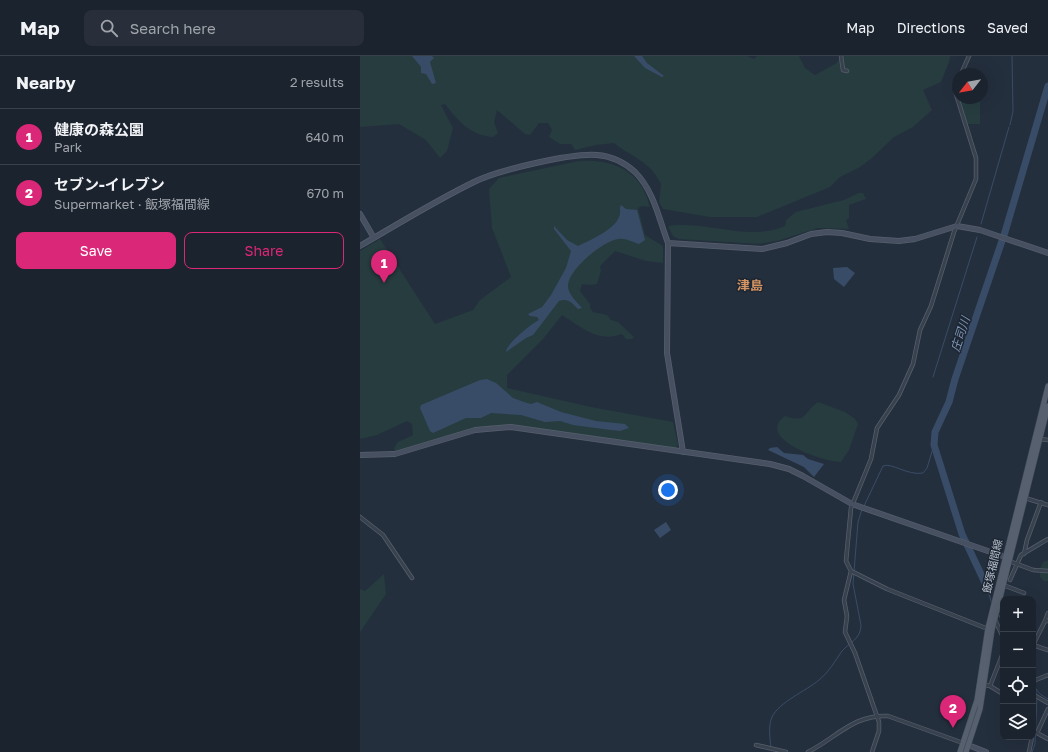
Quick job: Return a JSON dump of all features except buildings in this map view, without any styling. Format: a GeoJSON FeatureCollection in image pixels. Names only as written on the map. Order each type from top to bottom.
{"type":"FeatureCollection","features":[{"type":"Feature","properties":{"kind":"main road","name":"飯塚福間線"},"geometry":{"type":"LineString","coordinates":[[966,752],[966,744],[977,700],[990,629],[1048,386]]}},
{"type":"Feature","properties":{"kind":"main road","name":"飯塚福間線"},"geometry":{"type":"LineString","coordinates":[[960,752],[966,744],[980,709],[987,686],[990,629],[997,609],[1007,559],[1025,498],[1048,406]]}},
{"type":"Feature","properties":{"kind":"street"},"geometry":{"type":"LineString","coordinates":[[841,56],[843,70],[847,72]]}},
{"type":"Feature","properties":{"kind":"street"},"geometry":{"type":"LineString","coordinates":[[964,68],[969,56]]}},
{"type":"Feature","properties":{"kind":"street"},"geometry":{"type":"LineString","coordinates":[[959,104],[977,165],[976,179],[954,232],[931,306],[920,330],[913,364],[899,395],[877,428],[871,459],[852,504],[846,561],[851,571],[887,589],[990,629]]}},
{"type":"Feature","properties":{"kind":"street"},"geometry":{"type":"LineString","coordinates":[[360,246],[480,179],[498,173],[579,155],[599,155],[622,163],[634,171],[644,182],[652,196],[668,241],[667,353],[683,452]]}},
{"type":"Feature","properties":{"kind":"street"},"geometry":{"type":"LineString","coordinates":[[360,214],[374,238]]}},
{"type":"Feature","properties":{"kind":"street"},"geometry":{"type":"LineString","coordinates":[[668,241],[762,249],[787,244],[811,234],[827,232],[842,233],[870,239],[899,241],[915,239],[957,226],[972,228],[999,236],[1048,253]]}},
{"type":"Feature","properties":{"kind":"street"},"geometry":{"type":"LineString","coordinates":[[360,455],[387,455],[404,452],[475,430],[511,427],[770,464],[789,470],[852,504],[1007,559],[1033,570],[1048,571]]}},
{"type":"Feature","properties":{"kind":"street"},"geometry":{"type":"LineString","coordinates":[[1039,439],[1048,440]]}},
{"type":"Feature","properties":{"kind":"street"},"geometry":{"type":"LineString","coordinates":[[1025,498],[1048,505]]}},
{"type":"Feature","properties":{"kind":"street"},"geometry":{"type":"LineString","coordinates":[[1024,554],[1027,540],[1041,502]]}},
{"type":"Feature","properties":{"kind":"street"},"geometry":{"type":"LineString","coordinates":[[360,517],[383,535],[412,578]]}},
{"type":"Feature","properties":{"kind":"street"},"geometry":{"type":"LineString","coordinates":[[1010,580],[1021,555],[1048,539]]}},
{"type":"Feature","properties":{"kind":"street"},"geometry":{"type":"LineString","coordinates":[[851,571],[844,600],[847,616],[845,632],[855,653],[876,716],[879,731],[872,752]]}},
{"type":"Feature","properties":{"kind":"street"},"geometry":{"type":"LineString","coordinates":[[1003,585],[1024,593]]}},
{"type":"Feature","properties":{"kind":"street"},"geometry":{"type":"LineString","coordinates":[[1036,640],[1047,621],[1048,613]]}},
{"type":"Feature","properties":{"kind":"street"},"geometry":{"type":"LineString","coordinates":[[994,619],[1000,632]]}},
{"type":"Feature","properties":{"kind":"street"},"geometry":{"type":"LineString","coordinates":[[1036,646],[1048,650]]}},
{"type":"Feature","properties":{"kind":"street"},"geometry":{"type":"LineString","coordinates":[[1000,659],[987,686],[1000,692]]}},
{"type":"Feature","properties":{"kind":"street"},"geometry":{"type":"LineString","coordinates":[[1036,679],[1048,676]]}},
{"type":"Feature","properties":{"kind":"street"},"geometry":{"type":"LineString","coordinates":[[1036,696],[1048,703]]}},
{"type":"Feature","properties":{"kind":"street"},"geometry":{"type":"LineString","coordinates":[[1048,709],[1037,733],[1048,739]]}},
{"type":"Feature","properties":{"kind":"street"},"geometry":{"type":"LineString","coordinates":[[808,752],[841,730],[876,716],[888,716],[986,752]]}},
{"type":"Feature","properties":{"kind":"street"},"geometry":{"type":"LineString","coordinates":[[1029,752],[1031,740]]}},
{"type":"Feature","properties":{"kind":"street"},"geometry":{"type":"LineString","coordinates":[[756,745],[766,750],[786,752]]}},
{"type":"Feature","properties":{"kind":"green space"},"geometry":{"type":"Polygon","coordinates":[[[360,56],[747,56],[754,59],[757,56],[799,56],[805,68],[815,75],[835,64],[844,56],[950,56],[941,82],[923,90],[932,110],[913,127],[894,137],[860,167],[840,177],[830,187],[757,217],[710,217],[663,209],[659,202],[661,184],[652,170],[640,160],[614,143],[596,145],[575,150],[571,144],[560,144],[549,137],[552,130],[548,123],[539,123],[530,135],[525,134],[497,110],[494,122],[498,133],[493,137],[485,136],[465,126],[445,104],[441,105],[453,128],[447,151],[440,158],[426,140],[399,124],[360,127],[360,56]]]}},
{"type":"Feature","properties":{"kind":"green space"},"geometry":{"type":"Polygon","coordinates":[[[961,104],[980,104],[980,124],[966,124],[961,104]]]}},
{"type":"Feature","properties":{"kind":"green space"},"geometry":{"type":"Polygon","coordinates":[[[579,161],[609,163],[627,171],[641,185],[647,196],[650,207],[642,206],[638,208],[645,235],[663,246],[663,263],[646,261],[615,251],[600,266],[601,271],[597,284],[582,284],[580,291],[590,304],[590,308],[593,312],[607,315],[611,320],[618,322],[634,337],[632,339],[626,339],[622,334],[605,337],[597,335],[583,329],[562,315],[543,339],[507,375],[507,388],[591,407],[673,422],[678,445],[676,448],[512,425],[468,431],[439,438],[395,452],[394,448],[398,442],[413,435],[412,424],[407,421],[377,435],[360,439],[360,251],[380,239],[435,324],[473,310],[480,300],[511,277],[492,228],[489,189],[499,178],[579,161]]]}},
{"type":"Feature","properties":{"kind":"green space"},"geometry":{"type":"Polygon","coordinates":[[[859,193],[863,193],[866,199],[849,205],[849,218],[846,220],[849,229],[818,228],[777,241],[757,244],[679,239],[673,236],[668,226],[697,226],[756,232],[771,230],[785,226],[786,220],[796,212],[844,200],[859,193]]]}},
{"type":"Feature","properties":{"kind":"green space"},"geometry":{"type":"Polygon","coordinates":[[[818,402],[845,412],[855,419],[858,424],[849,450],[841,462],[808,454],[785,441],[778,433],[778,425],[785,416],[798,419],[802,418],[818,402]]]}},
{"type":"Feature","properties":{"kind":"green space"},"geometry":{"type":"Polygon","coordinates":[[[1048,560],[1048,581],[1044,581],[1040,577],[1040,569],[1043,562],[1048,560]]]}},
{"type":"Feature","properties":{"kind":"green space"},"geometry":{"type":"Polygon","coordinates":[[[384,574],[386,594],[360,632],[360,589],[365,591],[384,574]]]}},
{"type":"Feature","properties":{"kind":"water"},"geometry":{"type":"Polygon","coordinates":[[[412,56],[432,56],[434,58],[430,62],[436,83],[432,84],[426,74],[421,73],[421,67],[412,56]]]}},
{"type":"Feature","properties":{"kind":"water"},"geometry":{"type":"Polygon","coordinates":[[[634,56],[642,56],[647,63],[664,76],[662,77],[645,68],[634,56]]]}},
{"type":"Feature","properties":{"kind":"water"},"geometry":{"type":"Polygon","coordinates":[[[621,205],[626,209],[637,210],[645,240],[639,244],[618,239],[596,250],[574,271],[568,285],[569,291],[582,308],[578,309],[572,303],[565,300],[559,301],[533,335],[506,352],[507,348],[514,339],[539,320],[537,317],[530,316],[528,314],[542,307],[551,295],[566,268],[571,251],[554,229],[554,226],[567,240],[578,246],[601,234],[612,226],[619,217],[621,205]]]}},
{"type":"Feature","properties":{"kind":"water"},"geometry":{"type":"Polygon","coordinates":[[[847,267],[855,273],[844,287],[834,279],[833,268],[847,267]]]}},
{"type":"Feature","properties":{"kind":"water"},"geometry":{"type":"Polygon","coordinates":[[[487,379],[496,383],[513,398],[524,402],[531,404],[537,402],[561,412],[596,421],[625,424],[629,428],[620,431],[573,425],[560,421],[545,422],[521,415],[491,413],[481,418],[466,418],[433,433],[430,431],[420,408],[421,405],[480,380],[487,379]]]}},
{"type":"Feature","properties":{"kind":"water"},"geometry":{"type":"Polygon","coordinates":[[[777,447],[784,453],[803,455],[808,459],[824,464],[814,477],[804,467],[768,450],[770,448],[777,447]]]}},
{"type":"Feature","properties":{"kind":"water"},"geometry":{"type":"Polygon","coordinates":[[[666,522],[671,530],[660,538],[654,530],[666,522]]]}},
{"type":"Feature","properties":{"kind":"waterway"},"geometry":{"type":"LineString","coordinates":[[1010,125],[1013,111],[1012,56]]}},
{"type":"Feature","properties":{"kind":"waterway","name":"庄司川"},"geometry":{"type":"LineString","coordinates":[[986,585],[962,534],[934,445],[935,432],[949,402],[955,379],[1005,232],[1048,86]]}},
{"type":"Feature","properties":{"kind":"waterway"},"geometry":{"type":"LineString","coordinates":[[981,224],[1009,127]]}},
{"type":"Feature","properties":{"kind":"waterway"},"geometry":{"type":"LineString","coordinates":[[933,377],[977,237]]}},
{"type":"Feature","properties":{"kind":"waterway"},"geometry":{"type":"LineString","coordinates":[[864,506],[883,466],[891,466],[912,473],[923,473],[927,468],[934,445]]}},
{"type":"Feature","properties":{"kind":"waterway"},"geometry":{"type":"LineString","coordinates":[[771,748],[770,724],[775,712],[780,706],[823,677],[842,651],[857,637],[861,630],[853,584],[858,522],[862,509]]}},
{"type":"Feature","properties":{"kind":"waterway"},"geometry":{"type":"LineString","coordinates":[[986,585],[992,604]]}},
{"type":"Feature","properties":{"kind":"waterway"},"geometry":{"type":"LineString","coordinates":[[1036,689],[1040,694],[1048,699]]}},
{"type":"Feature","properties":{"kind":"waterway"},"geometry":{"type":"LineString","coordinates":[[1032,752],[1035,744],[1037,697]]}},
{"type":"Feature","properties":{"kind":"place","name":"健康の森公園"},"geometry":{"type":"Point","coordinates":[384,283]}},
{"type":"Feature","properties":{"kind":"place","name":"セブン-イレブン"},"geometry":{"type":"Point","coordinates":[953,728]}},
{"type":"Feature","properties":{"kind":"district","name":"津島"},"geometry":{"type":"Point","coordinates":[750,285]}}]}
